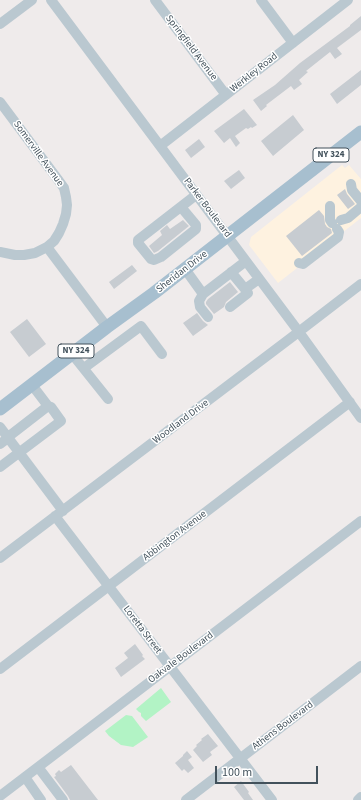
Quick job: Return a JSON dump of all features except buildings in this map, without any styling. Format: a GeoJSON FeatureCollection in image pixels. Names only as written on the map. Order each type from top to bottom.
{"type":"FeatureCollection","features":[{"type":"Feature","properties":{"kind":"main road","name":"Sheridan Drive"},"geometry":{"type":"LineString","coordinates":[[0,409],[107,327],[129,312],[361,132]]}},
{"type":"Feature","properties":{"kind":"street"},"geometry":{"type":"LineString","coordinates":[[0,24],[32,0]]}},
{"type":"Feature","properties":{"kind":"street","name":"Parker Boulevard"},"geometry":{"type":"LineString","coordinates":[[51,0],[299,332],[361,418]]}},
{"type":"Feature","properties":{"kind":"street","name":"Springfield Avenue"},"geometry":{"type":"LineString","coordinates":[[155,0],[226,96]]}},
{"type":"Feature","properties":{"kind":"street"},"geometry":{"type":"LineString","coordinates":[[260,0],[293,43]]}},
{"type":"Feature","properties":{"kind":"street","name":"Werkley Road"},"geometry":{"type":"LineString","coordinates":[[160,146],[348,0]]}},
{"type":"Feature","properties":{"kind":"street","name":"Somerville Avenue"},"geometry":{"type":"LineString","coordinates":[[0,102],[64,188],[66,197],[66,214],[59,233],[54,241],[47,247]]}},
{"type":"Feature","properties":{"kind":"street"},"geometry":{"type":"LineString","coordinates":[[351,184],[352,190],[361,201]]}},
{"type":"Feature","properties":{"kind":"street"},"geometry":{"type":"LineString","coordinates":[[181,207],[196,226],[196,229],[161,257],[154,260],[151,259],[138,243],[138,240],[196,195]]}},
{"type":"Feature","properties":{"kind":"street"},"geometry":{"type":"LineString","coordinates":[[299,263],[303,264],[338,237],[339,232],[337,224],[330,220],[330,206]]}},
{"type":"Feature","properties":{"kind":"street"},"geometry":{"type":"LineString","coordinates":[[337,224],[348,218],[361,207]]}},
{"type":"Feature","properties":{"kind":"street"},"geometry":{"type":"LineString","coordinates":[[0,252],[14,255],[24,255],[35,253],[47,247],[107,327]]}},
{"type":"Feature","properties":{"kind":"street"},"geometry":{"type":"LineString","coordinates":[[208,317],[200,307],[199,302],[204,294],[246,261]]}},
{"type":"Feature","properties":{"kind":"street"},"geometry":{"type":"LineString","coordinates":[[185,269],[204,294]]}},
{"type":"Feature","properties":{"kind":"street"},"geometry":{"type":"LineString","coordinates":[[230,307],[248,293],[232,272]]}},
{"type":"Feature","properties":{"kind":"street"},"geometry":{"type":"LineString","coordinates":[[245,289],[259,279]]}},
{"type":"Feature","properties":{"kind":"street","name":"Woodland Drive"},"geometry":{"type":"LineString","coordinates":[[0,558],[361,284]]}},
{"type":"Feature","properties":{"kind":"street"},"geometry":{"type":"LineString","coordinates":[[347,295],[361,296]]}},
{"type":"Feature","properties":{"kind":"street"},"geometry":{"type":"LineString","coordinates":[[129,312],[162,354]]}},
{"type":"Feature","properties":{"kind":"street"},"geometry":{"type":"LineString","coordinates":[[84,368],[140,326]]}},
{"type":"Feature","properties":{"kind":"street"},"geometry":{"type":"LineString","coordinates":[[72,354],[108,399]]}},
{"type":"Feature","properties":{"kind":"street"},"geometry":{"type":"LineString","coordinates":[[0,467],[61,421],[32,385]]}},
{"type":"Feature","properties":{"kind":"street","name":"Abbington Avenue"},"geometry":{"type":"LineString","coordinates":[[0,669],[350,402]]}},
{"type":"Feature","properties":{"kind":"street"},"geometry":{"type":"LineString","coordinates":[[0,444],[48,406]]}},
{"type":"Feature","properties":{"kind":"street","name":"Loretta Street"},"geometry":{"type":"LineString","coordinates":[[0,427],[19,452],[109,586],[272,800]]}},
{"type":"Feature","properties":{"kind":"street","name":"Oakvale Boulevard"},"geometry":{"type":"LineString","coordinates":[[0,796],[361,521]]}},
{"type":"Feature","properties":{"kind":"street","name":"Athens Boulevard"},"geometry":{"type":"LineString","coordinates":[[186,800],[361,666]]}},
{"type":"Feature","properties":{"kind":"street"},"geometry":{"type":"LineString","coordinates":[[38,767],[63,800]]}},
{"type":"Feature","properties":{"kind":"street"},"geometry":{"type":"LineString","coordinates":[[25,777],[42,800]]}},
{"type":"Feature","properties":{"kind":"street"},"geometry":{"type":"LineString","coordinates":[[358,800],[361,797]]}},
{"type":"Feature","properties":{"kind":"shaded area"},"geometry":{"type":"Polygon","coordinates":[[[342,165],[345,168],[349,165],[361,179],[361,218],[278,283],[249,245],[251,237],[342,165]]]}},
{"type":"Feature","properties":{"kind":"green space"},"geometry":{"type":"Polygon","coordinates":[[[161,688],[171,702],[146,721],[141,716],[141,713],[136,709],[161,688]]]}},
{"type":"Feature","properties":{"kind":"green space"},"geometry":{"type":"Polygon","coordinates":[[[126,715],[132,716],[148,737],[133,747],[121,745],[105,731],[126,715]]]}}]}
